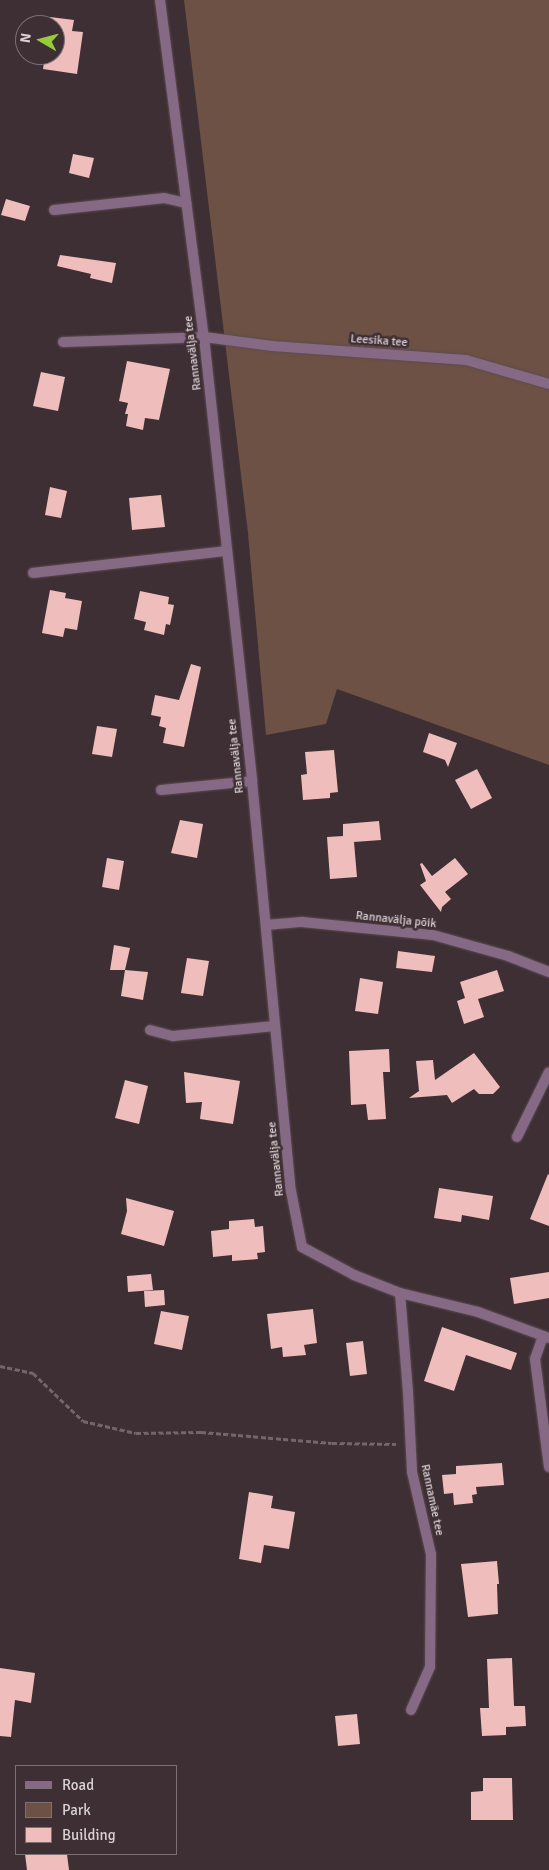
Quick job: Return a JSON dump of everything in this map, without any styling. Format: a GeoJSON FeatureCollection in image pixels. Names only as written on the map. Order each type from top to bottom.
{"type":"FeatureCollection","features":[{"type":"Feature","properties":{"kind":"street","name":"Rannavälja tee"},"geometry":{"type":"LineString","coordinates":[[160,0],[204,337],[252,780],[291,1191],[302,1247],[354,1275],[400,1292],[478,1312],[546,1337]]}},
{"type":"Feature","properties":{"kind":"street"},"geometry":{"type":"LineString","coordinates":[[54,210],[164,198],[186,203]]}},
{"type":"Feature","properties":{"kind":"street","name":"Leesika tee"},"geometry":{"type":"LineString","coordinates":[[63,342],[204,337],[272,346],[466,360],[549,384]]}},
{"type":"Feature","properties":{"kind":"street"},"geometry":{"type":"LineString","coordinates":[[34,574],[227,551]]}},
{"type":"Feature","properties":{"kind":"street"},"geometry":{"type":"LineString","coordinates":[[160,790],[252,780]]}},
{"type":"Feature","properties":{"kind":"street","name":"Rannavälja põik"},"geometry":{"type":"LineString","coordinates":[[266,925],[302,922],[433,935],[508,956],[549,972]]}},
{"type":"Feature","properties":{"kind":"street"},"geometry":{"type":"LineString","coordinates":[[150,1030],[173,1036],[275,1026]]}},
{"type":"Feature","properties":{"kind":"street"},"geometry":{"type":"LineString","coordinates":[[517,1137],[549,1072]]}},
{"type":"Feature","properties":{"kind":"street","name":"Rannamäe tee"},"geometry":{"type":"LineString","coordinates":[[400,1292],[412,1472],[431,1554],[430,1667],[411,1710]]}},
{"type":"Feature","properties":{"kind":"street"},"geometry":{"type":"LineString","coordinates":[[546,1337],[535,1359],[549,1467]]}},
{"type":"Feature","properties":{"kind":"path"},"geometry":{"type":"LineString","coordinates":[[0,1366],[33,1373],[83,1421],[136,1433],[201,1432],[332,1443],[410,1444]]}},
{"type":"Feature","properties":{"kind":"green space"},"geometry":{"type":"Polygon","coordinates":[[[184,0],[549,0],[549,765],[337,689],[326,724],[266,735],[248,533],[184,0]]]}},
{"type":"Feature","properties":{"kind":"building"},"geometry":{"type":"Polygon","coordinates":[[[65,19],[74,20],[72,31],[83,32],[77,74],[43,69],[44,65],[65,65],[65,19]]]}},
{"type":"Feature","properties":{"kind":"building"},"geometry":{"type":"Polygon","coordinates":[[[73,154],[94,158],[89,178],[69,173],[73,154]]]}},
{"type":"Feature","properties":{"kind":"building"},"geometry":{"type":"Polygon","coordinates":[[[6,199],[30,206],[25,221],[1,215],[6,199]]]}},
{"type":"Feature","properties":{"kind":"building"},"geometry":{"type":"Polygon","coordinates":[[[60,255],[116,263],[112,283],[90,278],[91,274],[57,266],[60,255]]]}},
{"type":"Feature","properties":{"kind":"building"},"geometry":{"type":"Polygon","coordinates":[[[127,361],[170,369],[159,420],[145,418],[143,430],[126,426],[128,414],[125,414],[128,403],[119,401],[127,361]]]}},
{"type":"Feature","properties":{"kind":"building"},"geometry":{"type":"Polygon","coordinates":[[[41,372],[65,377],[58,411],[33,406],[41,372]]]}},
{"type":"Feature","properties":{"kind":"building"},"geometry":{"type":"Polygon","coordinates":[[[50,487],[67,491],[61,518],[45,515],[50,487]]]}},
{"type":"Feature","properties":{"kind":"building"},"geometry":{"type":"Polygon","coordinates":[[[161,495],[165,527],[132,530],[129,498],[161,495]]]}},
{"type":"Feature","properties":{"kind":"building"},"geometry":{"type":"Polygon","coordinates":[[[50,590],[66,593],[65,598],[82,601],[77,630],[65,628],[63,637],[42,633],[50,590]]]}},
{"type":"Feature","properties":{"kind":"building"},"geometry":{"type":"Polygon","coordinates":[[[140,591],[169,597],[168,604],[174,605],[170,625],[166,624],[164,635],[144,630],[146,622],[134,619],[140,591]]]}},
{"type":"Feature","properties":{"kind":"building"},"geometry":{"type":"Polygon","coordinates":[[[191,664],[201,667],[184,747],[163,743],[166,728],[159,726],[161,717],[151,715],[155,695],[179,700],[191,664]]]}},
{"type":"Feature","properties":{"kind":"building"},"geometry":{"type":"Polygon","coordinates":[[[97,726],[117,729],[112,757],[92,754],[97,726]]]}},
{"type":"Feature","properties":{"kind":"building"},"geometry":{"type":"Polygon","coordinates":[[[429,733],[457,743],[448,767],[445,760],[423,752],[429,733]]]}},
{"type":"Feature","properties":{"kind":"building"},"geometry":{"type":"Polygon","coordinates":[[[334,750],[338,792],[330,793],[330,798],[303,800],[301,775],[307,774],[305,752],[334,750]]]}},
{"type":"Feature","properties":{"kind":"building"},"geometry":{"type":"Polygon","coordinates":[[[477,769],[492,798],[471,809],[455,780],[477,769]]]}},
{"type":"Feature","properties":{"kind":"building"},"geometry":{"type":"Polygon","coordinates":[[[180,820],[203,824],[197,858],[171,853],[180,820]]]}},
{"type":"Feature","properties":{"kind":"building"},"geometry":{"type":"Polygon","coordinates":[[[379,821],[381,840],[354,842],[357,877],[330,879],[327,837],[343,836],[343,824],[379,821]]]}},
{"type":"Feature","properties":{"kind":"building"},"geometry":{"type":"Polygon","coordinates":[[[107,858],[124,861],[119,890],[102,887],[107,858]]]}},
{"type":"Feature","properties":{"kind":"building"},"geometry":{"type":"Polygon","coordinates":[[[455,858],[468,874],[445,892],[451,899],[442,907],[441,912],[420,885],[426,881],[420,864],[422,863],[432,876],[455,858]]]}},
{"type":"Feature","properties":{"kind":"building"},"geometry":{"type":"Polygon","coordinates":[[[114,945],[130,948],[125,970],[110,970],[114,945]]]}},
{"type":"Feature","properties":{"kind":"building"},"geometry":{"type":"Polygon","coordinates":[[[398,951],[435,956],[432,972],[396,968],[398,951]]]}},
{"type":"Feature","properties":{"kind":"building"},"geometry":{"type":"Polygon","coordinates":[[[187,958],[209,961],[203,996],[181,993],[187,958]]]}},
{"type":"Feature","properties":{"kind":"building"},"geometry":{"type":"Polygon","coordinates":[[[125,970],[148,972],[143,1000],[121,996],[125,970]]]}},
{"type":"Feature","properties":{"kind":"building"},"geometry":{"type":"Polygon","coordinates":[[[497,970],[504,991],[478,999],[484,1017],[464,1024],[457,1001],[465,998],[460,982],[497,970]]]}},
{"type":"Feature","properties":{"kind":"building"},"geometry":{"type":"Polygon","coordinates":[[[360,978],[383,982],[378,1014],[355,1011],[360,978]]]}},
{"type":"Feature","properties":{"kind":"building"},"geometry":{"type":"Polygon","coordinates":[[[389,1049],[390,1072],[383,1072],[386,1119],[368,1120],[366,1104],[351,1105],[349,1051],[389,1049]]]}},
{"type":"Feature","properties":{"kind":"building"},"geometry":{"type":"Polygon","coordinates":[[[474,1053],[500,1087],[493,1094],[479,1094],[474,1089],[452,1103],[447,1095],[409,1098],[419,1091],[416,1061],[433,1060],[435,1080],[474,1053]]]}},
{"type":"Feature","properties":{"kind":"building"},"geometry":{"type":"Polygon","coordinates":[[[184,1072],[240,1081],[233,1124],[200,1119],[202,1102],[186,1103],[184,1072]]]}},
{"type":"Feature","properties":{"kind":"building"},"geometry":{"type":"Polygon","coordinates":[[[125,1080],[148,1086],[139,1124],[115,1118],[125,1080]]]}},
{"type":"Feature","properties":{"kind":"building"},"geometry":{"type":"Polygon","coordinates":[[[549,1175],[549,1226],[530,1219],[549,1175]]]}},
{"type":"Feature","properties":{"kind":"building"},"geometry":{"type":"Polygon","coordinates":[[[439,1188],[493,1196],[489,1220],[462,1215],[461,1222],[434,1218],[439,1188]]]}},
{"type":"Feature","properties":{"kind":"building"},"geometry":{"type":"Polygon","coordinates":[[[126,1198],[174,1211],[164,1246],[121,1234],[127,1211],[126,1198]]]}},
{"type":"Feature","properties":{"kind":"building"},"geometry":{"type":"Polygon","coordinates":[[[254,1219],[255,1227],[263,1226],[265,1252],[257,1253],[258,1259],[232,1261],[232,1255],[213,1257],[211,1231],[229,1229],[229,1221],[254,1219]]]}},
{"type":"Feature","properties":{"kind":"building"},"geometry":{"type":"Polygon","coordinates":[[[549,1272],[549,1298],[514,1304],[510,1278],[549,1272]]]}},
{"type":"Feature","properties":{"kind":"building"},"geometry":{"type":"Polygon","coordinates":[[[151,1274],[153,1290],[128,1292],[127,1276],[151,1274]]]}},
{"type":"Feature","properties":{"kind":"building"},"geometry":{"type":"Polygon","coordinates":[[[164,1290],[165,1305],[145,1307],[144,1291],[164,1290]]]}},
{"type":"Feature","properties":{"kind":"building"},"geometry":{"type":"Polygon","coordinates":[[[313,1309],[317,1343],[304,1345],[306,1355],[283,1357],[282,1347],[271,1349],[267,1314],[313,1309]]]}},
{"type":"Feature","properties":{"kind":"building"},"geometry":{"type":"Polygon","coordinates":[[[161,1311],[189,1316],[182,1350],[154,1344],[161,1311]]]}},
{"type":"Feature","properties":{"kind":"building"},"geometry":{"type":"Polygon","coordinates":[[[442,1327],[517,1353],[511,1370],[466,1355],[454,1391],[424,1381],[442,1327]]]}},
{"type":"Feature","properties":{"kind":"building"},"geometry":{"type":"Polygon","coordinates":[[[363,1341],[367,1374],[350,1376],[346,1343],[363,1341]]]}},
{"type":"Feature","properties":{"kind":"building"},"geometry":{"type":"Polygon","coordinates":[[[502,1463],[504,1485],[476,1487],[477,1494],[472,1495],[473,1503],[454,1505],[453,1493],[444,1494],[442,1475],[456,1474],[456,1466],[502,1463]]]}},
{"type":"Feature","properties":{"kind":"building"},"geometry":{"type":"Polygon","coordinates":[[[249,1492],[273,1496],[271,1508],[295,1512],[289,1549],[264,1545],[261,1563],[239,1559],[249,1492]]]}},
{"type":"Feature","properties":{"kind":"building"},"geometry":{"type":"Polygon","coordinates":[[[497,1561],[499,1584],[497,1584],[498,1614],[468,1617],[461,1564],[497,1561]]]}},
{"type":"Feature","properties":{"kind":"building"},"geometry":{"type":"Polygon","coordinates":[[[512,1658],[514,1706],[525,1706],[526,1726],[506,1727],[506,1735],[482,1736],[480,1708],[489,1708],[487,1659],[512,1658]]]}},
{"type":"Feature","properties":{"kind":"building"},"geometry":{"type":"Polygon","coordinates":[[[0,1668],[35,1673],[31,1703],[15,1700],[11,1737],[0,1736],[0,1668]]]}},
{"type":"Feature","properties":{"kind":"building"},"geometry":{"type":"Polygon","coordinates":[[[357,1714],[360,1744],[338,1746],[335,1716],[357,1714]]]}},
{"type":"Feature","properties":{"kind":"building"},"geometry":{"type":"Polygon","coordinates":[[[483,1778],[512,1778],[513,1820],[471,1820],[471,1792],[483,1791],[483,1778]]]}},
{"type":"Feature","properties":{"kind":"building"},"geometry":{"type":"Polygon","coordinates":[[[25,1855],[67,1855],[69,1870],[27,1870],[25,1855]]]}}]}
